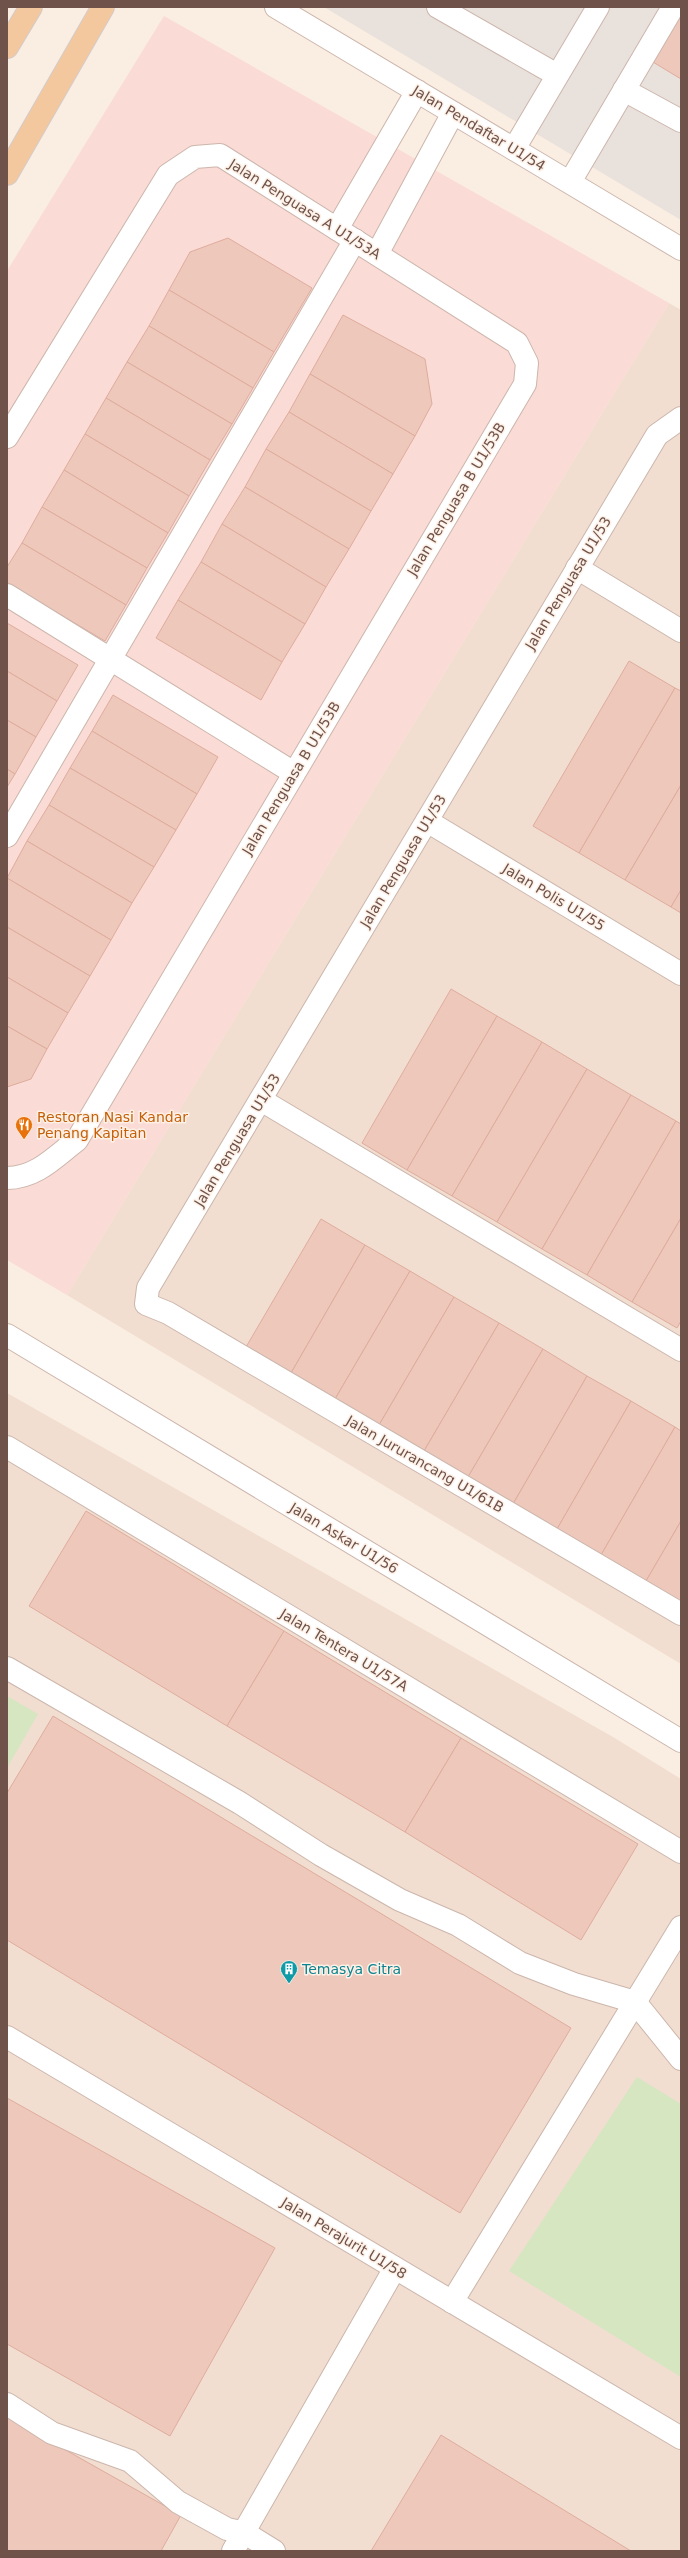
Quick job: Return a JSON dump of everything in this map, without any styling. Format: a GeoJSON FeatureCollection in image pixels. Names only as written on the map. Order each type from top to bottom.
{"type":"FeatureCollection","features":[{"type":"Feature","properties":{"kind":"main road"},"geometry":{"type":"LineString","coordinates":[[7,47],[31,7]]}},
{"type":"Feature","properties":{"kind":"main road"},"geometry":{"type":"LineString","coordinates":[[7,174],[105,11]]}},
{"type":"Feature","properties":{"kind":"street","name":"Jalan Pendaftar U1/54"},"geometry":{"type":"LineString","coordinates":[[276,7],[681,248]]}},
{"type":"Feature","properties":{"kind":"street"},"geometry":{"type":"LineString","coordinates":[[438,7],[557,75]]}},
{"type":"Feature","properties":{"kind":"street"},"geometry":{"type":"LineString","coordinates":[[514,148],[598,7]]}},
{"type":"Feature","properties":{"kind":"street"},"geometry":{"type":"LineString","coordinates":[[570,182],[673,7]]}},
{"type":"Feature","properties":{"kind":"street"},"geometry":{"type":"LineString","coordinates":[[624,90],[681,121]]}},
{"type":"Feature","properties":{"kind":"street"},"geometry":{"type":"LineString","coordinates":[[337,229],[417,91]]}},
{"type":"Feature","properties":{"kind":"street"},"geometry":{"type":"LineString","coordinates":[[377,254],[453,113]]}},
{"type":"Feature","properties":{"kind":"street","name":"Jalan Penguasa A U1/53A"},"geometry":{"type":"LineString","coordinates":[[7,437],[168,175],[195,157],[220,155],[517,343]]}},
{"type":"Feature","properties":{"kind":"street"},"geometry":{"type":"LineString","coordinates":[[7,836],[355,240]]}},
{"type":"Feature","properties":{"kind":"street","name":"Jalan Penguasa B U1/53B"},"geometry":{"type":"LineString","coordinates":[[7,1178],[19,1178],[42,1168],[77,1140],[525,384],[528,363],[517,343]]}},
{"type":"Feature","properties":{"kind":"street","name":"Jalan Penguasa U1/53"},"geometry":{"type":"LineString","coordinates":[[148,1288],[657,435],[681,418]]}},
{"type":"Feature","properties":{"kind":"street"},"geometry":{"type":"LineString","coordinates":[[577,568],[681,631]]}},
{"type":"Feature","properties":{"kind":"street"},"geometry":{"type":"LineString","coordinates":[[7,595],[294,773]]}},
{"type":"Feature","properties":{"kind":"street","name":"Jalan Polis U1/55"},"geometry":{"type":"LineString","coordinates":[[427,821],[681,974]]}},
{"type":"Feature","properties":{"kind":"street"},"geometry":{"type":"LineString","coordinates":[[261,1100],[681,1350]]}},
{"type":"Feature","properties":{"kind":"street","name":"Jalan Jururancang U1/61B"},"geometry":{"type":"LineString","coordinates":[[148,1288],[146,1304],[168,1313],[681,1614]]}},
{"type":"Feature","properties":{"kind":"street","name":"Jalan Askar U1/56"},"geometry":{"type":"LineString","coordinates":[[7,1335],[681,1741]]}},
{"type":"Feature","properties":{"kind":"street","name":"Jalan Tentera U1/57A"},"geometry":{"type":"LineString","coordinates":[[7,1447],[681,1852]]}},
{"type":"Feature","properties":{"kind":"street"},"geometry":{"type":"LineString","coordinates":[[7,1668],[240,1803],[321,1855],[400,1900],[458,1925],[520,1963],[574,1984],[635,2002],[681,2058]]}},
{"type":"Feature","properties":{"kind":"street"},"geometry":{"type":"LineString","coordinates":[[452,2302],[681,1927]]}},
{"type":"Feature","properties":{"kind":"street","name":"Jalan Perajurit U1/58"},"geometry":{"type":"LineString","coordinates":[[7,2037],[681,2438]]}},
{"type":"Feature","properties":{"kind":"street"},"geometry":{"type":"LineString","coordinates":[[233,2551],[245,2533],[395,2268]]}},
{"type":"Feature","properties":{"kind":"street"},"geometry":{"type":"LineString","coordinates":[[7,2404],[52,2433],[130,2461],[178,2502],[227,2529],[245,2533],[274,2551]]}},
{"type":"Feature","properties":{"kind":"shaded area"},"geometry":{"type":"Polygon","coordinates":[[[324,7],[681,7],[681,220],[324,7]]]}},
{"type":"Feature","properties":{"kind":"shaded area"},"geometry":{"type":"Polygon","coordinates":[[[164,16],[669,303],[67,1295],[7,1260],[7,271],[164,16]]]}},
{"type":"Feature","properties":{"kind":"shaded area"},"geometry":{"type":"Polygon","coordinates":[[[669,303],[681,310],[681,1664],[67,1295],[669,303]]]}},
{"type":"Feature","properties":{"kind":"shaded area","name":"Temasya Citra"},"geometry":{"type":"Polygon","coordinates":[[[7,1393],[613,1737],[681,1779],[681,2551],[7,2551],[7,1393]]]}},
{"type":"Feature","properties":{"kind":"green space"},"geometry":{"type":"Polygon","coordinates":[[[7,1696],[38,1714],[7,1768],[7,1696]]]}},
{"type":"Feature","properties":{"kind":"green space"},"geometry":{"type":"Polygon","coordinates":[[[637,2077],[681,2104],[681,2377],[509,2271],[637,2077]]]}},
{"type":"Feature","properties":{"kind":"building"},"geometry":{"type":"Polygon","coordinates":[[[681,7],[681,79],[648,59],[681,7]]]}},
{"type":"Feature","properties":{"kind":"building"},"geometry":{"type":"Polygon","coordinates":[[[228,238],[312,288],[274,352],[169,290],[190,252],[228,238]]]}},
{"type":"Feature","properties":{"kind":"building"},"geometry":{"type":"Polygon","coordinates":[[[169,290],[274,352],[253,388],[149,326],[169,290]]]}},
{"type":"Feature","properties":{"kind":"building"},"geometry":{"type":"Polygon","coordinates":[[[343,315],[425,359],[432,404],[415,436],[310,374],[343,315]]]}},
{"type":"Feature","properties":{"kind":"building"},"geometry":{"type":"Polygon","coordinates":[[[149,326],[253,388],[232,424],[127,362],[149,326]]]}},
{"type":"Feature","properties":{"kind":"building"},"geometry":{"type":"Polygon","coordinates":[[[127,362],[232,424],[210,460],[106,398],[127,362]]]}},
{"type":"Feature","properties":{"kind":"building"},"geometry":{"type":"Polygon","coordinates":[[[310,374],[415,436],[393,474],[289,412],[310,374]]]}},
{"type":"Feature","properties":{"kind":"building"},"geometry":{"type":"Polygon","coordinates":[[[106,398],[210,460],[189,496],[85,434],[106,398]]]}},
{"type":"Feature","properties":{"kind":"building"},"geometry":{"type":"Polygon","coordinates":[[[289,412],[393,474],[371,511],[266,449],[289,412]]]}},
{"type":"Feature","properties":{"kind":"building"},"geometry":{"type":"Polygon","coordinates":[[[85,434],[189,496],[168,533],[64,470],[85,434]]]}},
{"type":"Feature","properties":{"kind":"building"},"geometry":{"type":"Polygon","coordinates":[[[266,449],[371,511],[349,549],[245,487],[266,449]]]}},
{"type":"Feature","properties":{"kind":"building"},"geometry":{"type":"Polygon","coordinates":[[[64,470],[168,533],[147,568],[42,507],[64,470]]]}},
{"type":"Feature","properties":{"kind":"building"},"geometry":{"type":"Polygon","coordinates":[[[245,487],[349,549],[326,587],[222,524],[245,487]]]}},
{"type":"Feature","properties":{"kind":"building"},"geometry":{"type":"Polygon","coordinates":[[[42,507],[147,568],[126,605],[22,543],[42,507]]]}},
{"type":"Feature","properties":{"kind":"building"},"geometry":{"type":"Polygon","coordinates":[[[222,524],[326,587],[305,624],[201,562],[222,524]]]}},
{"type":"Feature","properties":{"kind":"building"},"geometry":{"type":"Polygon","coordinates":[[[22,543],[126,605],[105,641],[7,583],[7,567],[22,543]]]}},
{"type":"Feature","properties":{"kind":"building"},"geometry":{"type":"Polygon","coordinates":[[[201,562],[305,624],[282,662],[178,600],[201,562]]]}},
{"type":"Feature","properties":{"kind":"building"},"geometry":{"type":"Polygon","coordinates":[[[178,600],[282,662],[261,700],[156,638],[178,600]]]}},
{"type":"Feature","properties":{"kind":"building"},"geometry":{"type":"Polygon","coordinates":[[[7,623],[78,665],[57,701],[7,671],[7,623]]]}},
{"type":"Feature","properties":{"kind":"building"},"geometry":{"type":"Polygon","coordinates":[[[629,661],[675,688],[579,853],[533,826],[629,661]]]}},
{"type":"Feature","properties":{"kind":"building"},"geometry":{"type":"Polygon","coordinates":[[[7,671],[57,701],[36,737],[7,720],[7,671]]]}},
{"type":"Feature","properties":{"kind":"building"},"geometry":{"type":"Polygon","coordinates":[[[675,688],[681,691],[681,785],[625,880],[579,853],[675,688]]]}},
{"type":"Feature","properties":{"kind":"building"},"geometry":{"type":"Polygon","coordinates":[[[113,695],[218,757],[197,794],[92,731],[113,695]]]}},
{"type":"Feature","properties":{"kind":"building"},"geometry":{"type":"Polygon","coordinates":[[[7,720],[36,737],[15,774],[7,769],[7,720]]]}},
{"type":"Feature","properties":{"kind":"building"},"geometry":{"type":"Polygon","coordinates":[[[92,731],[197,794],[176,830],[70,768],[92,731]]]}},
{"type":"Feature","properties":{"kind":"building"},"geometry":{"type":"Polygon","coordinates":[[[70,768],[176,830],[154,867],[49,805],[70,768]]]}},
{"type":"Feature","properties":{"kind":"building"},"geometry":{"type":"Polygon","coordinates":[[[7,769],[15,774],[7,787],[7,769]]]}},
{"type":"Feature","properties":{"kind":"building"},"geometry":{"type":"Polygon","coordinates":[[[681,785],[681,890],[671,907],[625,880],[681,785]]]}},
{"type":"Feature","properties":{"kind":"building"},"geometry":{"type":"Polygon","coordinates":[[[49,805],[154,867],[132,903],[27,841],[49,805]]]}},
{"type":"Feature","properties":{"kind":"building"},"geometry":{"type":"Polygon","coordinates":[[[27,841],[132,903],[111,940],[7,878],[27,841]]]}},
{"type":"Feature","properties":{"kind":"building"},"geometry":{"type":"Polygon","coordinates":[[[7,878],[111,940],[90,976],[7,927],[7,878]]]}},
{"type":"Feature","properties":{"kind":"building"},"geometry":{"type":"Polygon","coordinates":[[[681,890],[681,913],[671,907],[681,890]]]}},
{"type":"Feature","properties":{"kind":"building"},"geometry":{"type":"Polygon","coordinates":[[[7,927],[90,976],[68,1013],[7,977],[7,927]]]}},
{"type":"Feature","properties":{"kind":"building"},"geometry":{"type":"Polygon","coordinates":[[[7,977],[68,1013],[47,1049],[7,1026],[7,977]]]}},
{"type":"Feature","properties":{"kind":"building"},"geometry":{"type":"Polygon","coordinates":[[[451,989],[497,1016],[407,1170],[362,1143],[451,989]]]}},
{"type":"Feature","properties":{"kind":"building"},"geometry":{"type":"Polygon","coordinates":[[[497,1016],[542,1042],[452,1196],[407,1170],[497,1016]]]}},
{"type":"Feature","properties":{"kind":"building"},"geometry":{"type":"Polygon","coordinates":[[[7,1026],[47,1049],[31,1079],[7,1087],[7,1026]]]}},
{"type":"Feature","properties":{"kind":"building"},"geometry":{"type":"Polygon","coordinates":[[[542,1042],[587,1069],[497,1222],[452,1196],[542,1042]]]}},
{"type":"Feature","properties":{"kind":"building"},"geometry":{"type":"Polygon","coordinates":[[[587,1069],[631,1095],[542,1249],[497,1222],[587,1069]]]}},
{"type":"Feature","properties":{"kind":"building"},"geometry":{"type":"Polygon","coordinates":[[[631,1095],[676,1121],[587,1275],[542,1249],[631,1095]]]}},
{"type":"Feature","properties":{"kind":"building"},"geometry":{"type":"Polygon","coordinates":[[[676,1121],[681,1124],[681,1218],[632,1302],[587,1275],[676,1121]]]}},
{"type":"Feature","properties":{"kind":"building"},"geometry":{"type":"Polygon","coordinates":[[[681,1218],[681,1321],[677,1328],[632,1302],[681,1218]]]}},
{"type":"Feature","properties":{"kind":"building"},"geometry":{"type":"Polygon","coordinates":[[[321,1219],[365,1245],[291,1373],[246,1347],[321,1219]]]}},
{"type":"Feature","properties":{"kind":"building"},"geometry":{"type":"Polygon","coordinates":[[[365,1245],[410,1271],[335,1399],[291,1373],[365,1245]]]}},
{"type":"Feature","properties":{"kind":"building"},"geometry":{"type":"Polygon","coordinates":[[[410,1271],[454,1297],[379,1425],[335,1399],[410,1271]]]}},
{"type":"Feature","properties":{"kind":"building"},"geometry":{"type":"Polygon","coordinates":[[[454,1297],[499,1323],[424,1451],[379,1425],[454,1297]]]}},
{"type":"Feature","properties":{"kind":"building"},"geometry":{"type":"Polygon","coordinates":[[[499,1323],[543,1349],[468,1477],[424,1451],[499,1323]]]}},
{"type":"Feature","properties":{"kind":"building"},"geometry":{"type":"Polygon","coordinates":[[[543,1349],[587,1376],[513,1504],[468,1477],[543,1349]]]}},
{"type":"Feature","properties":{"kind":"building"},"geometry":{"type":"Polygon","coordinates":[[[587,1376],[631,1401],[557,1529],[513,1504],[587,1376]]]}},
{"type":"Feature","properties":{"kind":"building"},"geometry":{"type":"Polygon","coordinates":[[[631,1401],[675,1427],[601,1555],[557,1529],[631,1401]]]}},
{"type":"Feature","properties":{"kind":"building"},"geometry":{"type":"Polygon","coordinates":[[[675,1427],[681,1431],[681,1521],[646,1581],[601,1555],[675,1427]]]}},
{"type":"Feature","properties":{"kind":"building"},"geometry":{"type":"Polygon","coordinates":[[[86,1511],[284,1631],[227,1726],[29,1606],[86,1511]]]}},
{"type":"Feature","properties":{"kind":"building"},"geometry":{"type":"Polygon","coordinates":[[[681,1521],[681,1602],[646,1581],[681,1521]]]}},
{"type":"Feature","properties":{"kind":"building"},"geometry":{"type":"Polygon","coordinates":[[[284,1631],[461,1738],[405,1832],[227,1726],[284,1631]]]}},
{"type":"Feature","properties":{"kind":"building","name":"Temasya Citra"},"geometry":{"type":"Polygon","coordinates":[[[53,1716],[571,2028],[460,2213],[7,1940],[7,1793],[53,1716]]]}},
{"type":"Feature","properties":{"kind":"building"},"geometry":{"type":"Polygon","coordinates":[[[461,1738],[638,1844],[581,1940],[405,1832],[461,1738]]]}},
{"type":"Feature","properties":{"kind":"building"},"geometry":{"type":"Polygon","coordinates":[[[7,2098],[275,2248],[170,2436],[7,2344],[7,2098]]]}},
{"type":"Feature","properties":{"kind":"building"},"geometry":{"type":"Polygon","coordinates":[[[7,2417],[181,2515],[161,2551],[7,2551],[7,2417]]]}},
{"type":"Feature","properties":{"kind":"building"},"geometry":{"type":"Polygon","coordinates":[[[441,2435],[631,2551],[371,2551],[441,2435]]]}},
{"type":"Feature","properties":{"kind":"place","name":"Restoran Nasi Kandar Penang Kapitan"},"geometry":{"type":"Point","coordinates":[24,1140]}},
{"type":"Feature","properties":{"kind":"place","name":"Temasya Citra"},"geometry":{"type":"Point","coordinates":[289,1984]}}]}
